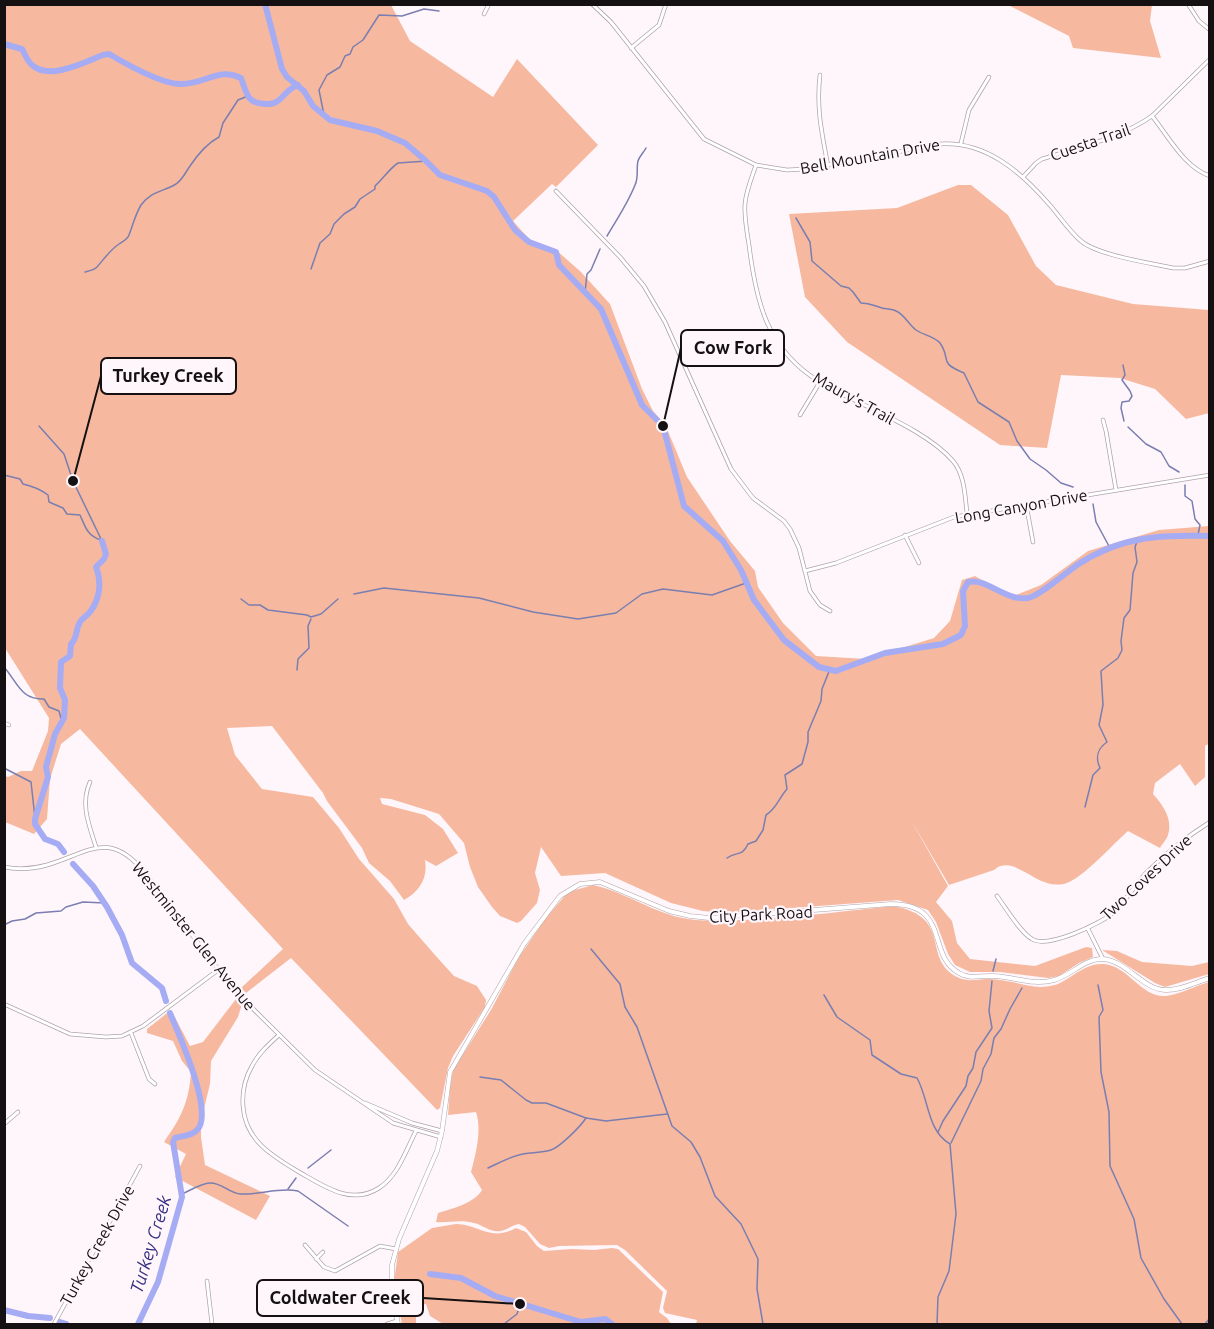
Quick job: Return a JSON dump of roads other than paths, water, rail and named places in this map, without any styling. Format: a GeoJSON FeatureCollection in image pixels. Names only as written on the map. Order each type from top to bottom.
{"type":"FeatureCollection","features":[{"type":"Feature","properties":{"kind":"street"},"geometry":{"type":"LineString","coordinates":[[484,14],[489,4]]}},
{"type":"Feature","properties":{"kind":"street","name":"Bell Mountain Drive"},"geometry":{"type":"LineString","coordinates":[[592,4],[611,22],[704,139],[756,165],[787,170],[828,166],[940,144],[961,143],[977,147],[994,156],[1023,177],[1082,242],[1094,249],[1173,268],[1191,267],[1209,261]]}},
{"type":"Feature","properties":{"kind":"street"},"geometry":{"type":"LineString","coordinates":[[631,48],[659,25],[666,4]]}},
{"type":"Feature","properties":{"kind":"street"},"geometry":{"type":"LineString","coordinates":[[1188,4],[1199,21],[1209,30]]}},
{"type":"Feature","properties":{"kind":"street","name":"Cuesta Trail"},"geometry":{"type":"LineString","coordinates":[[1023,177],[1042,159],[1113,136],[1141,124],[1152,116],[1209,59]]}},
{"type":"Feature","properties":{"kind":"street"},"geometry":{"type":"LineString","coordinates":[[820,75],[818,116],[828,166]]}},
{"type":"Feature","properties":{"kind":"street"},"geometry":{"type":"LineString","coordinates":[[961,143],[969,110],[989,77]]}},
{"type":"Feature","properties":{"kind":"street"},"geometry":{"type":"LineString","coordinates":[[1152,116],[1192,166],[1209,176]]}},
{"type":"Feature","properties":{"kind":"street","name":"Maury's Trail"},"geometry":{"type":"LineString","coordinates":[[756,165],[745,210],[754,285],[767,326],[787,354],[820,382],[913,431],[942,450],[958,469],[967,513]]}},
{"type":"Feature","properties":{"kind":"street"},"geometry":{"type":"LineString","coordinates":[[556,191],[620,257],[644,286],[664,321],[731,469],[753,498],[784,521],[790,529],[799,548],[808,586],[820,605],[830,611]]}},
{"type":"Feature","properties":{"kind":"street"},"geometry":{"type":"LineString","coordinates":[[800,415],[820,382]]}},
{"type":"Feature","properties":{"kind":"street"},"geometry":{"type":"LineString","coordinates":[[1102,420],[1116,490]]}},
{"type":"Feature","properties":{"kind":"street","name":"Long Canyon Drive"},"geometry":{"type":"LineString","coordinates":[[804,571],[836,563],[940,521],[967,513],[1209,475]]}},
{"type":"Feature","properties":{"kind":"street"},"geometry":{"type":"LineString","coordinates":[[1026,504],[1033,542]]}},
{"type":"Feature","properties":{"kind":"street"},"geometry":{"type":"LineString","coordinates":[[905,535],[919,563]]}},
{"type":"Feature","properties":{"kind":"street"},"geometry":{"type":"LineString","coordinates":[[4,723],[9,724]]}},
{"type":"Feature","properties":{"kind":"street"},"geometry":{"type":"LineString","coordinates":[[4,867],[25,869],[44,866],[96,847],[86,809],[85,797],[90,782]]}},
{"type":"Feature","properties":{"kind":"street","name":"Two Coves Drive"},"geometry":{"type":"LineString","coordinates":[[997,896],[1028,936],[1039,942],[1054,940],[1088,928],[1113,913],[1144,875],[1188,835],[1209,822]]}},
{"type":"Feature","properties":{"kind":"street","name":"Westminster Glen Avenue"},"geometry":{"type":"LineString","coordinates":[[96,847],[120,851],[134,860],[234,990],[315,1070],[393,1122],[441,1137]]}},
{"type":"Feature","properties":{"kind":"street","name":"City Park Road"},"geometry":{"type":"LineString","coordinates":[[398,1323],[391,1281],[392,1265],[396,1249],[441,1137],[447,1086],[453,1066],[533,931],[560,896],[580,884],[594,882],[606,884],[669,911],[698,917],[731,917],[891,904],[909,906],[929,919],[949,965],[958,973],[968,976],[1050,981],[1065,976],[1089,962],[1103,959]]}},
{"type":"Feature","properties":{"kind":"street"},"geometry":{"type":"LineString","coordinates":[[1088,928],[1103,959],[1119,965],[1162,990],[1176,989],[1209,978]]}},
{"type":"Feature","properties":{"kind":"street"},"geometry":{"type":"LineString","coordinates":[[4,1004],[70,1034],[106,1037],[131,1033],[218,970]]}},
{"type":"Feature","properties":{"kind":"street"},"geometry":{"type":"LineString","coordinates":[[131,1033],[149,1079],[154,1084]]}},
{"type":"Feature","properties":{"kind":"street"},"geometry":{"type":"LineString","coordinates":[[279,1035],[252,1065],[247,1077],[243,1100],[249,1131],[264,1149],[278,1160],[333,1192],[348,1195],[363,1194],[379,1188],[388,1180],[416,1131]]}},
{"type":"Feature","properties":{"kind":"street","name":"Westminster Glen Avenue"},"geometry":{"type":"LineString","coordinates":[[358,1100],[412,1123],[442,1131]]}},
{"type":"Feature","properties":{"kind":"street"},"geometry":{"type":"LineString","coordinates":[[4,1124],[18,1112]]}},
{"type":"Feature","properties":{"kind":"street","name":"Turkey Creek Drive"},"geometry":{"type":"LineString","coordinates":[[54,1324],[140,1166]]}},
{"type":"Feature","properties":{"kind":"street"},"geometry":{"type":"LineString","coordinates":[[305,1245],[324,1267],[335,1271],[380,1246],[396,1249]]}},
{"type":"Feature","properties":{"kind":"street"},"geometry":{"type":"LineString","coordinates":[[316,1259],[323,1252]]}},
{"type":"Feature","properties":{"kind":"street"},"geometry":{"type":"LineString","coordinates":[[207,1281],[212,1324]]}},
{"type":"Feature","properties":{"kind":"street"},"geometry":{"type":"LineString","coordinates":[[387,1324],[398,1323]]}},
{"type":"Feature","properties":{"kind":"waterway"},"geometry":{"type":"LineString","coordinates":[[265,4],[282,69],[287,77],[304,91],[313,106],[330,120],[377,131],[405,143],[440,175],[487,191],[494,197],[515,230],[529,242],[556,252],[559,265],[601,309],[642,405],[663,426],[684,506],[723,541],[741,570],[754,600],[784,640],[819,667],[836,671],[885,653],[943,644],[961,635],[965,626],[963,591],[968,582],[982,583],[1011,596],[1028,598],[1033,597],[1093,555],[1109,548],[1157,537],[1210,536]]}},
{"type":"Feature","properties":{"kind":"waterway"},"geometry":{"type":"LineString","coordinates":[[324,115],[319,90],[327,75],[340,67],[345,56],[350,54],[353,47],[363,40],[379,15],[402,16],[424,9],[439,11]]}},
{"type":"Feature","properties":{"kind":"waterway"},"geometry":{"type":"LineString","coordinates":[[4,44],[22,49],[32,65],[48,71],[67,69],[109,54],[145,73],[174,83],[190,83],[218,75],[233,75],[241,78],[248,96],[254,102],[259,103],[276,102],[298,85]]}},
{"type":"Feature","properties":{"kind":"waterway"},"geometry":{"type":"LineString","coordinates":[[85,272],[96,268],[113,249],[127,238],[137,212],[145,200],[180,180],[203,150],[219,137],[223,123],[238,100],[248,96]]}},
{"type":"Feature","properties":{"kind":"waterway"},"geometry":{"type":"LineString","coordinates":[[607,236],[632,192],[637,179],[638,161],[646,148]]}},
{"type":"Feature","properties":{"kind":"waterway"},"geometry":{"type":"LineString","coordinates":[[311,269],[320,243],[330,234],[334,224],[355,207],[360,199],[375,189],[375,186],[392,168],[398,163],[427,161]]}},
{"type":"Feature","properties":{"kind":"waterway"},"geometry":{"type":"LineString","coordinates":[[796,218],[810,242],[812,261],[841,286],[849,288],[861,303],[896,311],[916,330],[938,341],[948,363],[964,373],[978,402],[1009,422],[1017,441],[1030,459],[1061,483],[1073,487]]}},
{"type":"Feature","properties":{"kind":"waterway"},"geometry":{"type":"LineString","coordinates":[[585,292],[587,274],[600,249]]}},
{"type":"Feature","properties":{"kind":"waterway"},"geometry":{"type":"LineString","coordinates":[[1123,365],[1125,375],[1122,380],[1132,396],[1129,401],[1122,402],[1124,421]]}},
{"type":"Feature","properties":{"kind":"waterway","name":"Turkey Creek"},"geometry":{"type":"LineString","coordinates":[[39,426],[64,454],[73,481],[102,541]]}},
{"type":"Feature","properties":{"kind":"waterway"},"geometry":{"type":"LineString","coordinates":[[1128,427],[1146,444],[1161,452],[1169,466],[1179,472]]}},
{"type":"Feature","properties":{"kind":"waterway"},"geometry":{"type":"LineString","coordinates":[[4,475],[20,479],[23,484],[45,493],[48,495],[49,502],[63,508],[67,514],[80,515],[90,533],[101,540]]}},
{"type":"Feature","properties":{"kind":"waterway"},"geometry":{"type":"LineString","coordinates":[[1185,485],[1185,496],[1192,501],[1195,519],[1200,525],[1198,535]]}},
{"type":"Feature","properties":{"kind":"waterway"},"geometry":{"type":"LineString","coordinates":[[1093,504],[1096,522],[1110,548]]}},
{"type":"Feature","properties":{"kind":"waterway"},"geometry":{"type":"LineString","coordinates":[[1085,807],[1093,775],[1100,768],[1098,754],[1107,742],[1099,725],[1103,705],[1101,671],[1118,658],[1122,650],[1124,618],[1130,610],[1133,573],[1137,562],[1135,547],[1138,539]]}},
{"type":"Feature","properties":{"kind":"waterway","name":"Turkey Creek"},"geometry":{"type":"LineString","coordinates":[[64,852],[58,844],[45,839],[35,824],[35,819],[48,777],[46,767],[55,734],[64,718],[65,700],[60,688],[61,662],[70,656],[71,644],[75,639],[78,625],[96,602],[99,584],[96,567],[106,554],[102,541]]}},
{"type":"Feature","properties":{"kind":"waterway"},"geometry":{"type":"LineString","coordinates":[[354,594],[384,588],[479,598],[533,612],[578,619],[616,613],[642,594],[663,589],[712,595],[746,583]]}},
{"type":"Feature","properties":{"kind":"waterway"},"geometry":{"type":"LineString","coordinates":[[241,599],[249,605],[260,605],[268,610],[311,617],[321,614],[338,599]]}},
{"type":"Feature","properties":{"kind":"waterway"},"geometry":{"type":"LineString","coordinates":[[297,670],[298,659],[309,648],[308,626],[311,619]]}},
{"type":"Feature","properties":{"kind":"waterway"},"geometry":{"type":"LineString","coordinates":[[4,667],[25,694],[36,699],[44,699],[49,707],[59,711],[62,722]]}},
{"type":"Feature","properties":{"kind":"waterway"},"geometry":{"type":"LineString","coordinates":[[727,858],[741,852],[748,844],[756,841],[763,830],[766,815],[775,807],[787,789],[785,775],[802,764],[808,742],[808,732],[821,701],[822,689],[830,669]]}},
{"type":"Feature","properties":{"kind":"waterway"},"geometry":{"type":"LineString","coordinates":[[4,768],[31,782],[35,818]]}},
{"type":"Feature","properties":{"kind":"waterway","name":"Turkey Creek"},"geometry":{"type":"LineString","coordinates":[[73,864],[93,886],[107,907],[122,935],[132,963],[162,988],[166,1001]]}},
{"type":"Feature","properties":{"kind":"waterway"},"geometry":{"type":"LineString","coordinates":[[4,925],[36,913],[61,911],[66,907],[83,902],[105,903]]}},
{"type":"Feature","properties":{"kind":"waterway"},"geometry":{"type":"LineString","coordinates":[[591,949],[620,984],[625,1007],[637,1027],[672,1126],[691,1142],[700,1157],[715,1196],[741,1224],[758,1259],[757,1289],[763,1324]]}},
{"type":"Feature","properties":{"kind":"waterway"},"geometry":{"type":"LineString","coordinates":[[993,971],[996,959]]}},
{"type":"Feature","properties":{"kind":"waterway"},"geometry":{"type":"LineString","coordinates":[[938,1132],[966,1086],[976,1052],[992,1028],[989,1011],[992,981]]}},
{"type":"Feature","properties":{"kind":"waterway"},"geometry":{"type":"LineString","coordinates":[[1098,985],[1103,1010],[1099,1017],[1101,1072],[1109,1112],[1110,1166],[1134,1219],[1141,1258],[1164,1299],[1182,1324]]}},
{"type":"Feature","properties":{"kind":"waterway"},"geometry":{"type":"LineString","coordinates":[[951,1143],[981,1081],[994,1038],[1022,988]]}},
{"type":"Feature","properties":{"kind":"waterway"},"geometry":{"type":"LineString","coordinates":[[824,995],[837,1017],[870,1040],[872,1055],[901,1074],[917,1078],[933,1123],[942,1138],[950,1144],[956,1214],[949,1271],[938,1297],[937,1324]]}},
{"type":"Feature","properties":{"kind":"waterway","name":"Turkey Creek"},"geometry":{"type":"LineString","coordinates":[[138,1324],[158,1282],[182,1197],[173,1142],[175,1138],[195,1132],[201,1121],[202,1107],[193,1073],[170,1013]]}},
{"type":"Feature","properties":{"kind":"waterway"},"geometry":{"type":"LineString","coordinates":[[480,1077],[501,1080],[532,1103],[546,1103],[586,1118]]}},
{"type":"Feature","properties":{"kind":"waterway"},"geometry":{"type":"LineString","coordinates":[[488,1168],[519,1155],[555,1148],[570,1136],[586,1118],[606,1121],[667,1114]]}},
{"type":"Feature","properties":{"kind":"waterway"},"geometry":{"type":"LineString","coordinates":[[308,1168],[331,1150]]}},
{"type":"Feature","properties":{"kind":"waterway"},"geometry":{"type":"LineString","coordinates":[[288,1189],[296,1178]]}},
{"type":"Feature","properties":{"kind":"waterway"},"geometry":{"type":"LineString","coordinates":[[182,1194],[209,1183],[218,1184],[240,1194],[298,1191],[348,1226]]}},
{"type":"Feature","properties":{"kind":"waterway"},"geometry":{"type":"LineString","coordinates":[[430,1274],[461,1278],[495,1296],[581,1322],[605,1319],[612,1324]]}},
{"type":"Feature","properties":{"kind":"waterway"},"geometry":{"type":"LineString","coordinates":[[504,1324],[517,1314],[520,1304]]}},
{"type":"Feature","properties":{"kind":"waterway"},"geometry":{"type":"LineString","coordinates":[[4,1310],[50,1318]]}},
{"type":"Feature","properties":{"kind":"waterway"},"geometry":{"type":"LineString","coordinates":[[1205,1324],[1210,1318]]}},
{"type":"Feature","properties":{"kind":"waterway"},"geometry":{"type":"LineString","coordinates":[[59,1322],[66,1324]]}},
{"type":"Feature","properties":{"kind":"waterway"},"geometry":{"type":"LineString","coordinates":[[575,1324],[581,1322]]}},
{"type":"Feature","properties":{"kind":"place","name":"Cow Fork"},"geometry":{"type":"Point","coordinates":[663,426]}},
{"type":"Feature","properties":{"kind":"place","name":"Turkey Creek"},"geometry":{"type":"Point","coordinates":[73,481]}},
{"type":"Feature","properties":{"kind":"place","name":"Coldwater Creek"},"geometry":{"type":"Point","coordinates":[520,1304]}}]}
